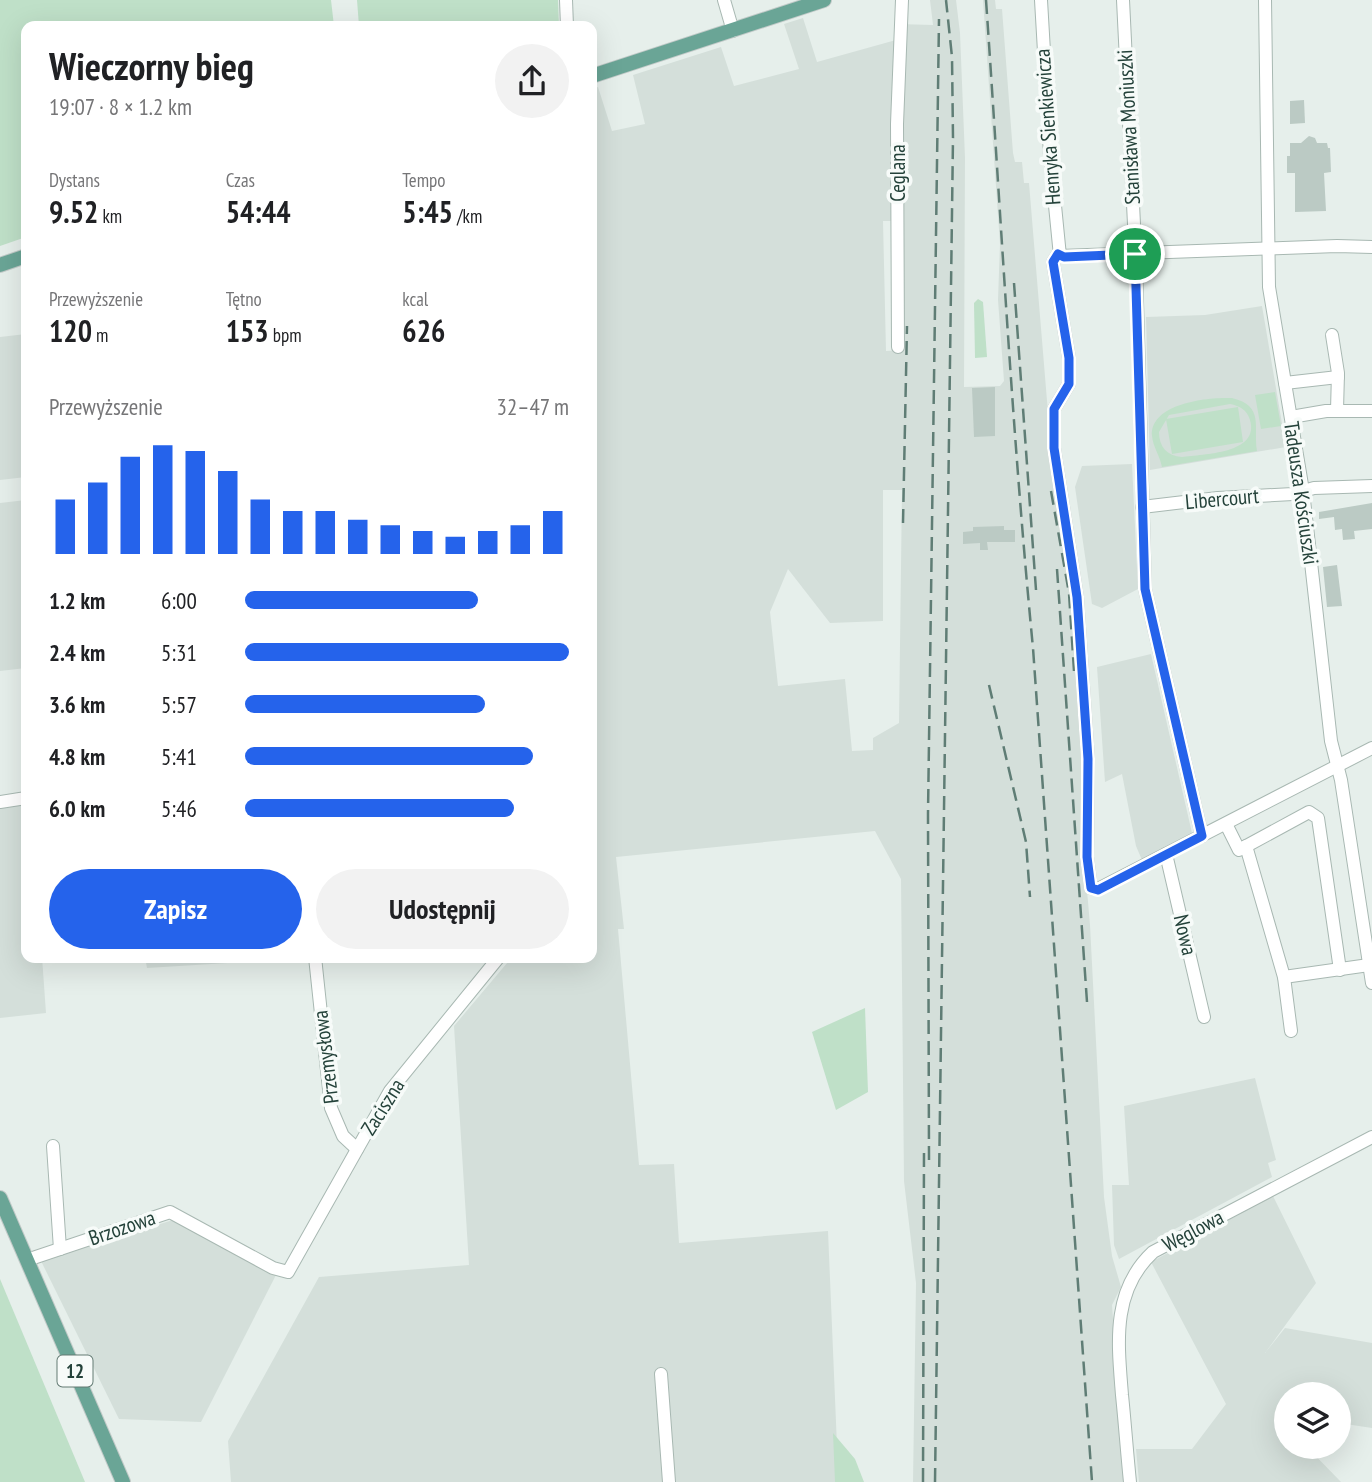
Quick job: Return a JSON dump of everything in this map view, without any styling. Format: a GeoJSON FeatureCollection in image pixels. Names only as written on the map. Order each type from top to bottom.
{"type":"FeatureCollection","features":[{"type":"Feature","properties":{"kind":"main road"},"geometry":{"type":"LineString","coordinates":[[597,74],[824,0]]}},
{"type":"Feature","properties":{"kind":"main road"},"geometry":{"type":"LineString","coordinates":[[0,265],[21,258]]}},
{"type":"Feature","properties":{"kind":"main road","name":"12"},"geometry":{"type":"LineString","coordinates":[[0,1198],[123,1482]]}},
{"type":"Feature","properties":{"kind":"street"},"geometry":{"type":"LineString","coordinates":[[566,0],[567,21]]}},
{"type":"Feature","properties":{"kind":"street"},"geometry":{"type":"LineString","coordinates":[[724,0],[733,30]]}},
{"type":"Feature","properties":{"kind":"street","name":"Ceglana"},"geometry":{"type":"LineString","coordinates":[[898,347],[897,124],[902,0]]}},
{"type":"Feature","properties":{"kind":"street","name":"Henryka Sienkiewicza"},"geometry":{"type":"LineString","coordinates":[[1041,0],[1040,18],[1058,254],[1053,262],[1067,335],[1069,384],[1054,409],[1054,448],[1077,597],[1088,759],[1087,857],[1091,888],[1098,890],[1166,854]]}},
{"type":"Feature","properties":{"kind":"street","name":"Stanisława Moniuszki"},"geometry":{"type":"LineString","coordinates":[[1123,0],[1135,254],[1144,572],[1148,608],[1202,836]]}},
{"type":"Feature","properties":{"kind":"street","name":"Tadeusza Kościuszki"},"geometry":{"type":"LineString","coordinates":[[1265,0],[1269,288],[1303,491],[1331,741],[1372,983]]}},
{"type":"Feature","properties":{"kind":"street"},"geometry":{"type":"LineString","coordinates":[[1058,254],[1064,257],[1337,246],[1372,247]]}},
{"type":"Feature","properties":{"kind":"street"},"geometry":{"type":"LineString","coordinates":[[1332,335],[1338,377],[1338,410]]}},
{"type":"Feature","properties":{"kind":"street"},"geometry":{"type":"LineString","coordinates":[[1285,383],[1338,377]]}},
{"type":"Feature","properties":{"kind":"street"},"geometry":{"type":"LineString","coordinates":[[1291,417],[1338,410],[1372,411]]}},
{"type":"Feature","properties":{"kind":"street","name":"Libercourt"},"geometry":{"type":"LineString","coordinates":[[1142,507],[1372,486]]}},
{"type":"Feature","properties":{"kind":"street"},"geometry":{"type":"LineString","coordinates":[[1166,854],[1372,748]]}},
{"type":"Feature","properties":{"kind":"street"},"geometry":{"type":"LineString","coordinates":[[0,803],[21,798]]}},
{"type":"Feature","properties":{"kind":"street"},"geometry":{"type":"LineString","coordinates":[[1226,824],[1239,850],[1309,812],[1318,818],[1340,970]]}},
{"type":"Feature","properties":{"kind":"street"},"geometry":{"type":"LineString","coordinates":[[1245,846],[1284,977],[1291,1031]]}},
{"type":"Feature","properties":{"kind":"street","name":"Nowa"},"geometry":{"type":"LineString","coordinates":[[1166,854],[1204,1017]]}},
{"type":"Feature","properties":{"kind":"street","name":"Przemysłowa"},"geometry":{"type":"LineString","coordinates":[[316,963],[331,1108],[343,1136],[357,1149]]}},
{"type":"Feature","properties":{"kind":"street","name":"Zaciszna"},"geometry":{"type":"LineString","coordinates":[[288,1272],[390,1091],[494,963]]}},
{"type":"Feature","properties":{"kind":"street"},"geometry":{"type":"LineString","coordinates":[[1284,977],[1369,965]]}},
{"type":"Feature","properties":{"kind":"street","name":"Węglowa"},"geometry":{"type":"LineString","coordinates":[[1130,1482],[1117,1336],[1121,1305],[1143,1262],[1153,1252],[1372,1137]]}},
{"type":"Feature","properties":{"kind":"street"},"geometry":{"type":"LineString","coordinates":[[53,1146],[60,1249]]}},
{"type":"Feature","properties":{"kind":"street","name":"Brzozowa"},"geometry":{"type":"LineString","coordinates":[[27,1260],[170,1212],[273,1268],[288,1272]]}},
{"type":"Feature","properties":{"kind":"street"},"geometry":{"type":"LineString","coordinates":[[661,1374],[669,1482]]}},
{"type":"Feature","properties":{"kind":"shaded area"},"geometry":{"type":"Polygon","coordinates":[[[930,0],[956,0],[960,33],[965,158],[964,387],[1000,386],[1004,381],[998,300],[1000,244],[983,0],[995,0],[996,9],[1002,9],[1013,153],[1015,162],[1022,162],[1024,183],[1029,183],[1051,449],[1071,593],[1083,762],[1083,844],[1090,925],[1104,1197],[1112,1256],[1121,1287],[1112,1305],[1125,1482],[913,1482],[916,1283],[904,1181],[901,879],[875,831],[616,857],[624,929],[618,929],[639,1165],[674,1164],[679,1243],[828,1231],[837,1446],[858,1482],[231,1482],[228,1441],[319,1277],[469,1265],[454,1026],[507,963],[597,963],[597,87],[612,131],[645,124],[633,75],[721,47],[734,86],[799,69],[784,24],[803,18],[817,62],[896,40],[897,24],[933,25],[930,0]],[[883,221],[886,351],[904,350],[901,221],[883,221]],[[883,490],[883,621],[830,623],[788,569],[770,612],[778,686],[845,679],[852,751],[873,750],[873,738],[899,723],[902,490],[883,490]]]}},
{"type":"Feature","properties":{"kind":"shaded area"},"geometry":{"type":"Polygon","coordinates":[[[1262,306],[1286,447],[1150,470],[1146,317],[1205,315],[1262,306]]]}},
{"type":"Feature","properties":{"kind":"shaded area"},"geometry":{"type":"Polygon","coordinates":[[[21,335],[21,478],[0,480],[0,337],[21,335]]]}},
{"type":"Feature","properties":{"kind":"shaded area"},"geometry":{"type":"Polygon","coordinates":[[[1132,464],[1138,589],[1102,608],[1092,604],[1075,487],[1082,466],[1132,464]]]}},
{"type":"Feature","properties":{"kind":"shaded area"},"geometry":{"type":"Polygon","coordinates":[[[21,501],[21,669],[0,671],[0,503],[21,501]]]}},
{"type":"Feature","properties":{"kind":"shaded area"},"geometry":{"type":"Polygon","coordinates":[[[1151,654],[1192,833],[1142,860],[1136,846],[1122,774],[1105,782],[1097,667],[1151,654]]]}},
{"type":"Feature","properties":{"kind":"shaded area"},"geometry":{"type":"Polygon","coordinates":[[[21,803],[21,963],[42,963],[46,1013],[0,1018],[0,807],[21,803]]]}},
{"type":"Feature","properties":{"kind":"shaded area"},"geometry":{"type":"Polygon","coordinates":[[[146,963],[226,963],[147,968],[146,963]]]}},
{"type":"Feature","properties":{"kind":"shaded area"},"geometry":{"type":"Polygon","coordinates":[[[1255,1078],[1276,1160],[1268,1163],[1272,1177],[1119,1259],[1114,1245],[1112,1185],[1129,1185],[1124,1106],[1255,1078]]]}},
{"type":"Feature","properties":{"kind":"shaded area"},"geometry":{"type":"Polygon","coordinates":[[[1273,1196],[1316,1283],[1265,1353],[1285,1328],[1372,1343],[1372,1428],[1351,1425],[1351,1382],[1274,1382],[1274,1459],[1319,1459],[1341,1482],[1139,1482],[1136,1449],[1192,1449],[1226,1404],[1151,1262],[1273,1196]]]}},
{"type":"Feature","properties":{"kind":"shaded area"},"geometry":{"type":"Polygon","coordinates":[[[173,1220],[276,1275],[201,1422],[119,1419],[41,1261],[173,1220]]]}},
{"type":"Feature","properties":{"kind":"green space"},"geometry":{"type":"Polygon","coordinates":[[[0,0],[331,0],[333,21],[21,21],[21,239],[0,246],[0,0]]]}},
{"type":"Feature","properties":{"kind":"green space"},"geometry":{"type":"Polygon","coordinates":[[[357,0],[558,0],[559,21],[359,21],[357,0]]]}},
{"type":"Feature","properties":{"kind":"green space"},"geometry":{"type":"Polygon","coordinates":[[[978,299],[983,302],[987,357],[975,358],[974,303],[978,299]]]}},
{"type":"Feature","properties":{"kind":"green space"},"geometry":{"type":"Polygon","coordinates":[[[1275,392],[1281,426],[1261,429],[1255,395],[1275,392]]]}},
{"type":"Feature","properties":{"kind":"green space"},"geometry":{"type":"Polygon","coordinates":[[[1222,398],[1242,402],[1253,412],[1257,451],[1162,467],[1152,436],[1154,425],[1160,416],[1182,404],[1222,398]],[[1230,404],[1169,415],[1159,432],[1162,446],[1168,453],[1182,457],[1215,453],[1238,446],[1247,440],[1251,431],[1250,420],[1240,407],[1230,404]]]}},
{"type":"Feature","properties":{"kind":"green space"},"geometry":{"type":"Polygon","coordinates":[[[1238,407],[1243,442],[1172,454],[1166,419],[1238,407]]]}},
{"type":"Feature","properties":{"kind":"green space"},"geometry":{"type":"Polygon","coordinates":[[[865,1008],[868,1092],[836,1110],[812,1032],[865,1008]]]}},
{"type":"Feature","properties":{"kind":"green space"},"geometry":{"type":"Polygon","coordinates":[[[0,1279],[85,1482],[0,1482],[0,1279]]]}},
{"type":"Feature","properties":{"kind":"green space"},"geometry":{"type":"Polygon","coordinates":[[[833,1433],[855,1459],[864,1482],[835,1482],[833,1433]]]}},
{"type":"Feature","properties":{"kind":"building"},"geometry":{"type":"Polygon","coordinates":[[[1304,100],[1305,123],[1290,124],[1290,101],[1304,100]]]}},
{"type":"Feature","properties":{"kind":"building"},"geometry":{"type":"Polygon","coordinates":[[[1309,136],[1315,138],[1317,143],[1327,143],[1330,148],[1331,172],[1324,173],[1326,211],[1295,212],[1295,173],[1287,173],[1287,156],[1290,156],[1290,143],[1301,143],[1309,136]]]}},
{"type":"Feature","properties":{"kind":"building"},"geometry":{"type":"Polygon","coordinates":[[[995,387],[995,436],[974,437],[972,388],[995,387]]]}},
{"type":"Feature","properties":{"kind":"building"},"geometry":{"type":"Polygon","coordinates":[[[1372,503],[1372,529],[1354,531],[1355,539],[1343,540],[1342,529],[1335,530],[1334,517],[1319,519],[1319,512],[1372,503]]]}},
{"type":"Feature","properties":{"kind":"building"},"geometry":{"type":"Polygon","coordinates":[[[1004,526],[1004,530],[1015,530],[1015,542],[987,542],[988,550],[980,550],[980,543],[963,544],[963,532],[973,531],[973,527],[1004,526]]]}},
{"type":"Feature","properties":{"kind":"building"},"geometry":{"type":"Polygon","coordinates":[[[1337,565],[1342,606],[1327,607],[1323,567],[1337,565]]]}},
{"type":"Feature","properties":{"kind":"railway"},"geometry":{"type":"LineString","coordinates":[[935,1482],[953,138],[952,57],[946,0]]}},
{"type":"Feature","properties":{"kind":"railway"},"geometry":{"type":"LineString","coordinates":[[986,0],[1092,1482]]}},
{"type":"Feature","properties":{"kind":"railway"},"geometry":{"type":"LineString","coordinates":[[929,1160],[928,814],[939,19]]}},
{"type":"Feature","properties":{"kind":"railway"},"geometry":{"type":"LineString","coordinates":[[1014,283],[1036,590]]}},
{"type":"Feature","properties":{"kind":"railway"},"geometry":{"type":"LineString","coordinates":[[903,523],[907,326]]}},
{"type":"Feature","properties":{"kind":"railway"},"geometry":{"type":"LineString","coordinates":[[1051,491],[1069,593],[1074,671]]}},
{"type":"Feature","properties":{"kind":"railway"},"geometry":{"type":"LineString","coordinates":[[1057,569],[1087,1002]]}},
{"type":"Feature","properties":{"kind":"railway"},"geometry":{"type":"LineString","coordinates":[[989,685],[1026,842],[1030,897]]}},
{"type":"Feature","properties":{"kind":"railway"},"geometry":{"type":"LineString","coordinates":[[923,1482],[924,1150]]}},
{"type":"Feature","properties":{"kind":"route"},"geometry":{"type":"LineString","coordinates":[[1058,254],[1064,257],[1135,254],[1145,589],[1202,836],[1098,890],[1091,888],[1089,882],[1088,759],[1077,597],[1073,557],[1054,448],[1054,409],[1069,384],[1069,358],[1053,262],[1058,254]]}}]}
